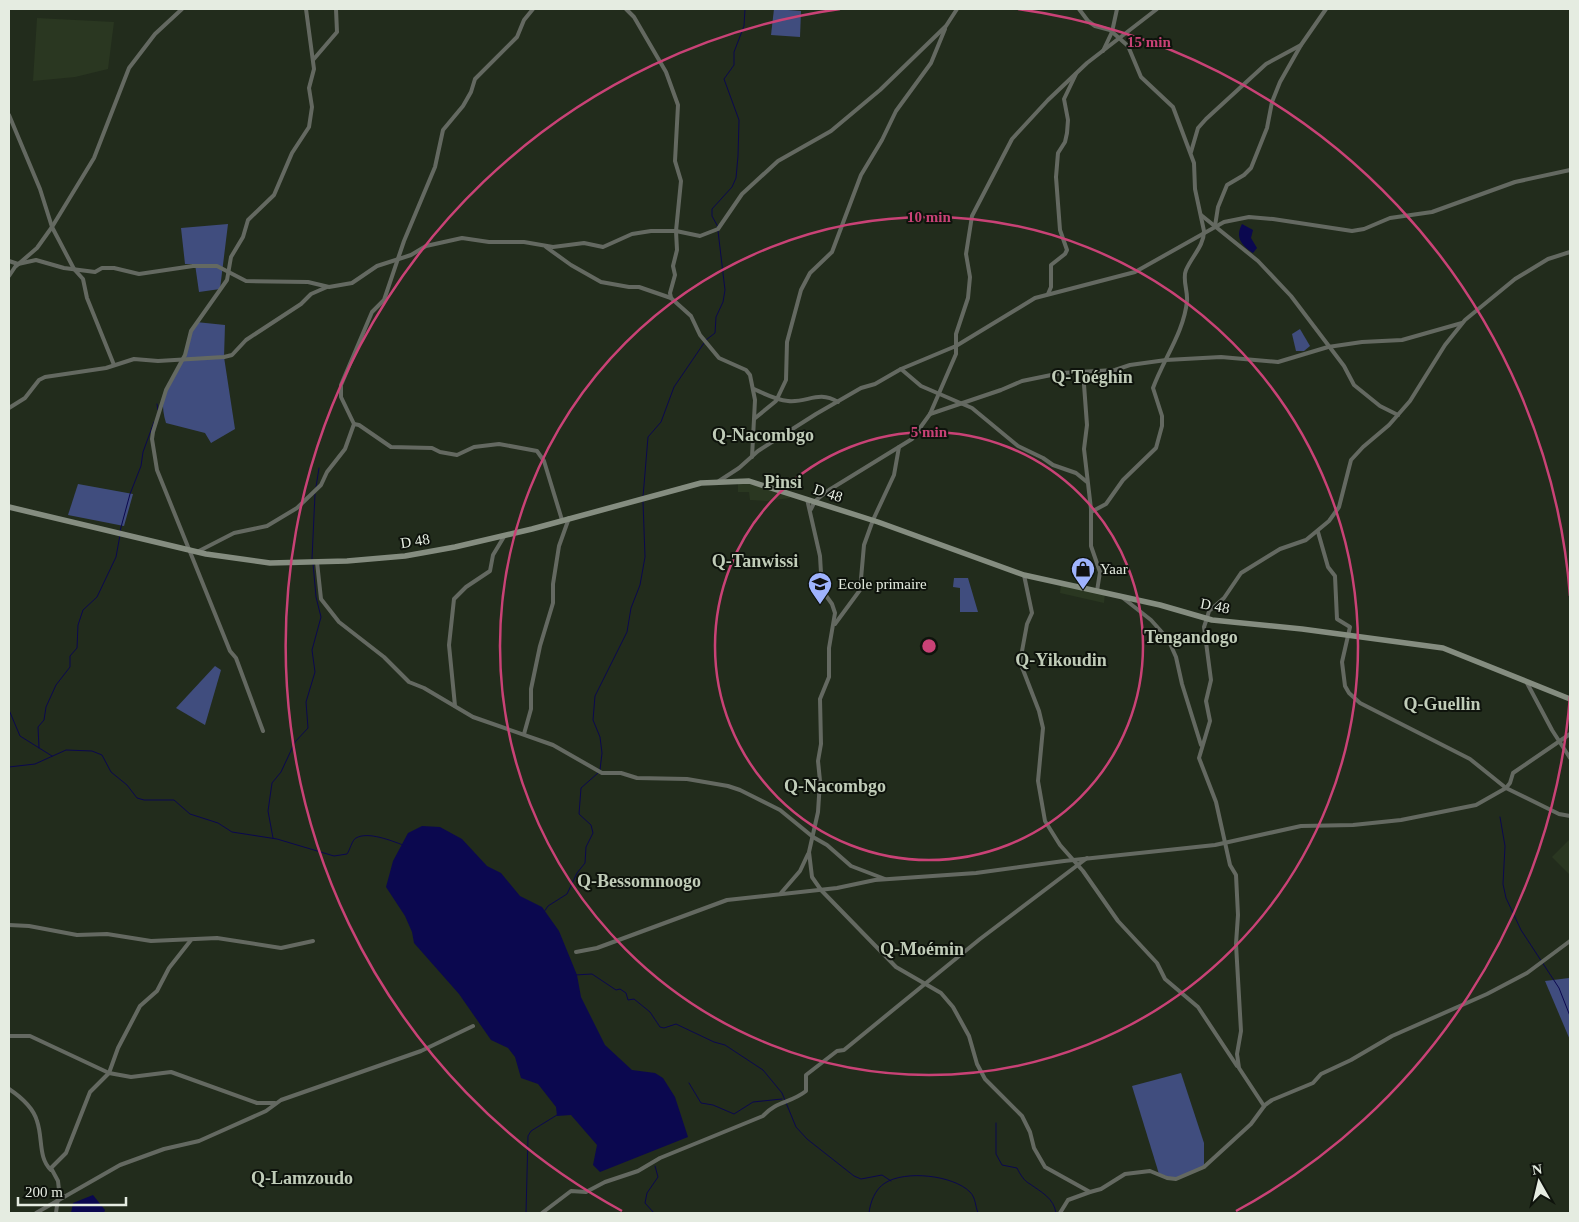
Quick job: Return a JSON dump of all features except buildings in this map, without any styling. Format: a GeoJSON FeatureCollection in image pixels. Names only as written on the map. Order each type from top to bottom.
{"type":"FeatureCollection","features":[{"type":"Feature","properties":{"kind":"street"},"geometry":{"type":"LineString","coordinates":[[9,276],[18,264],[37,248],[94,158],[129,68],[155,34],[182,9]]}},
{"type":"Feature","properties":{"kind":"street"},"geometry":{"type":"LineString","coordinates":[[263,730],[236,658],[230,651],[193,552],[157,470],[152,439],[166,390],[183,359],[191,331],[198,318],[222,288],[231,258],[244,236],[248,220],[274,195],[292,153],[309,127],[312,118],[309,88],[314,68],[306,9]]}},
{"type":"Feature","properties":{"kind":"street"},"geometry":{"type":"LineString","coordinates":[[313,60],[337,32],[336,9]]}},
{"type":"Feature","properties":{"kind":"street"},"geometry":{"type":"LineString","coordinates":[[193,552],[234,533],[267,526],[297,508],[321,485],[326,472],[345,449],[354,424],[341,397],[341,385],[372,312],[384,300],[435,168],[443,130],[463,106],[471,92],[475,79],[516,37],[524,20],[533,9]]}},
{"type":"Feature","properties":{"kind":"street"},"geometry":{"type":"LineString","coordinates":[[626,9],[634,17],[666,72],[678,106],[675,161],[681,181],[676,231],[678,250],[673,266],[675,275],[670,293],[671,298]]}},
{"type":"Feature","properties":{"kind":"street"},"geometry":{"type":"LineString","coordinates":[[754,419],[777,400],[786,380],[787,342],[801,290],[810,273],[832,252],[861,175],[896,111],[931,63],[946,26],[957,9]]}},
{"type":"Feature","properties":{"kind":"street"},"geometry":{"type":"LineString","coordinates":[[1079,9],[1095,26],[1112,32],[1128,46],[1141,78],[1173,107],[1191,154],[1204,231],[1204,238],[1186,270],[1187,300],[1172,348],[1153,388],[1162,416],[1160,442],[1154,451],[1123,480],[1110,499],[1091,512]]}},
{"type":"Feature","properties":{"kind":"street"},"geometry":{"type":"LineString","coordinates":[[1102,51],[1112,32],[1117,9]]}},
{"type":"Feature","properties":{"kind":"street"},"geometry":{"type":"LineString","coordinates":[[811,509],[814,501],[915,436],[930,414],[937,394],[956,354],[956,334],[968,298],[970,277],[966,254],[972,227],[972,216],[996,166],[1012,139],[1078,71],[1157,9]]}},
{"type":"Feature","properties":{"kind":"street"},"geometry":{"type":"LineString","coordinates":[[1215,226],[1218,207],[1227,185],[1244,175],[1251,168],[1267,128],[1272,102],[1301,45],[1326,9]]}},
{"type":"Feature","properties":{"kind":"street"},"geometry":{"type":"LineString","coordinates":[[9,408],[25,398],[39,380],[45,376],[114,365],[134,359],[183,359],[232,355],[261,329],[301,304],[311,294],[329,287],[352,282],[377,266],[398,260],[426,246],[462,238],[489,242],[524,242],[546,246],[584,243],[603,247],[632,234],[676,231],[700,236],[718,229],[742,194],[778,161],[830,131],[880,90],[946,26]]}},
{"type":"Feature","properties":{"kind":"street"},"geometry":{"type":"LineString","coordinates":[[1191,154],[1198,128],[1206,119],[1266,64],[1301,45]]}},
{"type":"Feature","properties":{"kind":"street"},"geometry":{"type":"LineString","coordinates":[[1048,294],[1051,287],[1051,265],[1065,254],[1067,250],[1060,230],[1056,177],[1058,153],[1065,142],[1067,133],[1068,120],[1064,99],[1078,71]]}},
{"type":"Feature","properties":{"kind":"street"},"geometry":{"type":"LineString","coordinates":[[9,115],[40,189],[52,227],[74,269],[83,278],[87,298],[114,365]]}},
{"type":"Feature","properties":{"kind":"street"},"geometry":{"type":"LineString","coordinates":[[717,482],[731,475],[787,432],[861,388],[895,375],[901,369],[956,346],[1013,310],[1048,294],[1135,272],[1189,244],[1204,231],[1224,222],[1250,217],[1352,231],[1364,229],[1390,218],[1444,209],[1515,182],[1570,170]]}},
{"type":"Feature","properties":{"kind":"street"},"geometry":{"type":"LineString","coordinates":[[1201,215],[1269,272],[1311,321],[1328,347],[1344,366],[1354,385],[1380,406],[1398,415]]}},
{"type":"Feature","properties":{"kind":"street"},"geometry":{"type":"LineString","coordinates":[[546,246],[571,265],[601,282],[629,288],[639,287],[671,298],[691,316],[700,335],[719,358],[746,370],[752,380],[754,389],[752,457]]}},
{"type":"Feature","properties":{"kind":"street"},"geometry":{"type":"LineString","coordinates":[[1239,1068],[1237,1054],[1241,1031],[1236,944],[1238,892],[1236,875],[1230,865],[1216,802],[1199,758],[1201,745],[1210,720],[1206,700],[1211,680],[1204,627],[1209,611],[1224,598],[1241,573],[1280,549],[1306,540],[1329,521],[1339,507],[1351,460],[1398,415],[1445,345],[1463,323],[1515,279],[1548,260],[1570,252]]}},
{"type":"Feature","properties":{"kind":"street"},"geometry":{"type":"LineString","coordinates":[[9,262],[18,264],[36,260],[94,272],[102,268],[114,268],[139,274],[193,266],[217,266],[246,281],[308,282],[329,287]]}},
{"type":"Feature","properties":{"kind":"street"},"geometry":{"type":"LineString","coordinates":[[930,414],[1031,379],[1083,371],[1115,370],[1130,365],[1166,360],[1221,357],[1278,362],[1328,347],[1362,342],[1402,340],[1463,323]]}},
{"type":"Feature","properties":{"kind":"street"},"geometry":{"type":"LineString","coordinates":[[901,369],[921,386],[972,408],[1018,446],[1043,458],[1053,466],[1076,473],[1087,482]]}},
{"type":"Feature","properties":{"kind":"street"},"geometry":{"type":"LineString","coordinates":[[1083,371],[1087,425],[1084,449],[1088,469],[1087,482],[1091,512],[1090,546],[1100,572],[1097,591]]}},
{"type":"Feature","properties":{"kind":"street"},"geometry":{"type":"LineString","coordinates":[[754,389],[777,400],[790,401],[828,396],[838,402]]}},
{"type":"Feature","properties":{"kind":"street"},"geometry":{"type":"LineString","coordinates":[[354,424],[359,425],[391,447],[432,448],[457,455],[474,447],[499,444],[537,451],[544,461],[562,520]]}},
{"type":"Feature","properties":{"kind":"street"},"geometry":{"type":"LineString","coordinates":[[834,625],[860,590],[864,545],[872,520],[894,475],[899,447]]}},
{"type":"Feature","properties":{"kind":"street","name":"D 48"},"geometry":{"type":"LineString","coordinates":[[9,507],[193,552],[270,562],[317,562],[370,560],[418,554],[506,535],[662,492],[717,482],[758,483],[872,520],[1024,575],[1120,596],[1207,618],[1347,634],[1443,648],[1570,699]]}},
{"type":"Feature","properties":{"kind":"street"},"geometry":{"type":"LineString","coordinates":[[780,894],[800,871],[809,852],[818,812],[820,781],[818,761],[821,744],[820,699],[829,677],[829,648],[835,613],[832,604],[822,590],[820,556],[811,509],[807,499]]}},
{"type":"Feature","properties":{"kind":"street"},"geometry":{"type":"LineString","coordinates":[[524,734],[531,709],[531,689],[540,646],[553,603],[553,584],[559,546],[569,518]]}},
{"type":"Feature","properties":{"kind":"street"},"geometry":{"type":"LineString","coordinates":[[1318,532],[1328,566],[1335,576],[1336,620],[1348,624],[1350,629],[1347,634],[1342,662],[1345,686],[1349,693],[1360,703],[1391,720],[1470,759],[1506,788],[1559,814],[1570,816]]}},
{"type":"Feature","properties":{"kind":"street"},"geometry":{"type":"LineString","coordinates":[[454,706],[449,645],[454,599],[466,587],[490,571],[493,555],[506,535]]}},
{"type":"Feature","properties":{"kind":"street"},"geometry":{"type":"LineString","coordinates":[[317,562],[321,599],[339,622],[384,657],[408,682],[473,717],[553,745],[602,773],[622,773],[637,778],[687,779],[734,788],[780,810],[813,837],[828,844],[850,866],[887,880]]}},
{"type":"Feature","properties":{"kind":"street"},"geometry":{"type":"LineString","coordinates":[[1024,575],[1032,613],[1026,624],[1020,662],[1039,711],[1043,728],[1038,781],[1043,813],[1056,838],[1118,921],[1157,963],[1165,979],[1198,1007],[1264,1106]]}},
{"type":"Feature","properties":{"kind":"street"},"geometry":{"type":"LineString","coordinates":[[1120,596],[1151,620],[1168,640],[1176,657],[1182,684],[1201,745]]}},
{"type":"Feature","properties":{"kind":"street"},"geometry":{"type":"LineString","coordinates":[[1527,683],[1570,758]]}},
{"type":"Feature","properties":{"kind":"street"},"geometry":{"type":"LineString","coordinates":[[576,952],[597,948],[727,900],[821,890],[887,880],[976,873],[1087,858],[1225,843],[1301,826],[1352,825],[1401,820],[1476,804],[1506,788],[1510,783],[1513,773],[1570,734]]}},
{"type":"Feature","properties":{"kind":"street"},"geometry":{"type":"LineString","coordinates":[[809,852],[812,877],[821,890],[896,967],[928,983],[941,993],[953,1008],[969,1036],[977,1064],[985,1079],[1022,1116],[1030,1132],[1034,1148],[1045,1167],[1090,1192]]}},
{"type":"Feature","properties":{"kind":"street"},"geometry":{"type":"LineString","coordinates":[[542,1213],[571,1191],[586,1192],[606,1182],[638,1171],[660,1158],[763,1116],[771,1107],[795,1100],[806,1090],[806,1075],[837,1051],[844,1050],[980,939],[1087,858]]}},
{"type":"Feature","properties":{"kind":"street"},"geometry":{"type":"LineString","coordinates":[[9,926],[28,926],[77,935],[107,934],[151,941],[217,938],[281,948],[313,941]]}},
{"type":"Feature","properties":{"kind":"street"},"geometry":{"type":"LineString","coordinates":[[51,1170],[66,1154],[90,1092],[109,1073],[118,1048],[140,1006],[157,991],[169,968],[191,940]]}},
{"type":"Feature","properties":{"kind":"street"},"geometry":{"type":"LineString","coordinates":[[1060,1213],[1068,1200],[1101,1189],[1125,1174],[1150,1170],[1167,1178],[1176,1178],[1204,1167],[1251,1124],[1264,1106],[1272,1100],[1314,1083],[1321,1074],[1351,1060],[1392,1036],[1495,990],[1527,973],[1570,941]]}},
{"type":"Feature","properties":{"kind":"street"},"geometry":{"type":"LineString","coordinates":[[36,1213],[120,1165],[164,1150],[194,1144],[266,1111],[276,1103],[421,1051],[473,1026]]}},
{"type":"Feature","properties":{"kind":"street"},"geometry":{"type":"LineString","coordinates":[[9,1036],[30,1036],[109,1073],[131,1077],[171,1072],[257,1103],[276,1103]]}},
{"type":"Feature","properties":{"kind":"street"},"geometry":{"type":"LineString","coordinates":[[9,1089],[22,1097],[37,1121],[44,1164],[51,1170],[58,1181],[56,1213]]}},
{"type":"Feature","properties":{"kind":"shaded area"},"geometry":{"type":"Polygon","coordinates":[[[774,9],[801,11],[800,37],[771,35],[774,9]]]}},
{"type":"Feature","properties":{"kind":"shaded area"},"geometry":{"type":"Polygon","coordinates":[[[37,18],[114,22],[108,69],[75,77],[33,81],[37,18]]]}},
{"type":"Feature","properties":{"kind":"shaded area"},"geometry":{"type":"Polygon","coordinates":[[[228,224],[220,289],[199,292],[195,264],[185,264],[181,228],[228,224]]]}},
{"type":"Feature","properties":{"kind":"shaded area"},"geometry":{"type":"Polygon","coordinates":[[[1242,224],[1253,230],[1251,238],[1257,248],[1253,253],[1240,240],[1239,233],[1242,224]]]}},
{"type":"Feature","properties":{"kind":"shaded area"},"geometry":{"type":"Polygon","coordinates":[[[196,322],[225,325],[224,357],[235,429],[211,443],[205,433],[166,423],[163,412],[165,394],[181,365],[196,322]]]}},
{"type":"Feature","properties":{"kind":"shaded area"},"geometry":{"type":"Polygon","coordinates":[[[1300,329],[1310,346],[1304,351],[1296,351],[1292,334],[1300,329]]]}},
{"type":"Feature","properties":{"kind":"shaded area"},"geometry":{"type":"Polygon","coordinates":[[[738,481],[792,494],[790,498],[767,501],[750,500],[749,492],[738,492],[738,481]]]}},
{"type":"Feature","properties":{"kind":"shaded area"},"geometry":{"type":"Polygon","coordinates":[[[78,484],[133,494],[124,526],[68,515],[78,484]]]}},
{"type":"Feature","properties":{"kind":"shaded area"},"geometry":{"type":"Polygon","coordinates":[[[954,578],[968,578],[978,612],[960,612],[960,588],[953,587],[954,578]]]}},
{"type":"Feature","properties":{"kind":"shaded area"},"geometry":{"type":"Polygon","coordinates":[[[1061,584],[1105,593],[1104,603],[1060,593],[1061,584]]]}},
{"type":"Feature","properties":{"kind":"shaded area"},"geometry":{"type":"Polygon","coordinates":[[[215,666],[221,670],[205,725],[176,708],[215,666]]]}},
{"type":"Feature","properties":{"kind":"shaded area"},"geometry":{"type":"Polygon","coordinates":[[[422,826],[440,827],[462,839],[487,866],[501,873],[520,896],[542,907],[559,931],[577,975],[581,997],[605,1045],[632,1070],[655,1073],[663,1078],[675,1097],[688,1137],[600,1172],[593,1165],[597,1145],[571,1115],[557,1116],[556,1107],[538,1084],[521,1078],[515,1057],[508,1048],[491,1040],[459,994],[414,943],[412,932],[405,916],[386,887],[393,861],[408,833],[422,826]]]}},
{"type":"Feature","properties":{"kind":"shaded area"},"geometry":{"type":"Polygon","coordinates":[[[1570,839],[1570,875],[1552,857],[1570,839]]]}},
{"type":"Feature","properties":{"kind":"shaded area"},"geometry":{"type":"Polygon","coordinates":[[[1569,978],[1570,983],[1570,1040],[1545,981],[1569,978]]]}},
{"type":"Feature","properties":{"kind":"shaded area"},"geometry":{"type":"Polygon","coordinates":[[[1181,1073],[1204,1143],[1204,1167],[1176,1179],[1159,1174],[1132,1086],[1181,1073]]]}},
{"type":"Feature","properties":{"kind":"shaded area"},"geometry":{"type":"Polygon","coordinates":[[[93,1195],[105,1210],[104,1213],[71,1213],[73,1203],[93,1195]]]}},
{"type":"Feature","properties":{"kind":"waterway"},"geometry":{"type":"LineString","coordinates":[[718,227],[712,216],[712,209],[732,187],[736,178],[738,156],[739,120],[724,79],[734,65],[734,52],[744,26],[745,9]]}},
{"type":"Feature","properties":{"kind":"waterway"},"geometry":{"type":"LineString","coordinates":[[706,340],[715,333],[716,317],[723,302],[725,290],[718,231]]}},
{"type":"Feature","properties":{"kind":"waterway"},"geometry":{"type":"LineString","coordinates":[[643,497],[648,437],[661,422],[674,387],[704,343]]}},
{"type":"Feature","properties":{"kind":"waterway"},"geometry":{"type":"LineString","coordinates":[[157,404],[158,410]]}},
{"type":"Feature","properties":{"kind":"waterway"},"geometry":{"type":"LineString","coordinates":[[120,531],[130,494],[141,466],[143,452],[154,422]]}},
{"type":"Feature","properties":{"kind":"waterway"},"geometry":{"type":"LineString","coordinates":[[316,487],[319,468]]}},
{"type":"Feature","properties":{"kind":"waterway"},"geometry":{"type":"LineString","coordinates":[[312,559],[315,494]]}},
{"type":"Feature","properties":{"kind":"waterway"},"geometry":{"type":"LineString","coordinates":[[600,770],[602,753],[600,737],[593,720],[595,696],[627,632],[631,608],[640,585],[645,557],[643,501]]}},
{"type":"Feature","properties":{"kind":"waterway"},"geometry":{"type":"LineString","coordinates":[[39,748],[38,727],[44,720],[46,707],[56,685],[70,667],[70,656],[77,648],[78,625],[83,610],[97,597],[116,557],[120,535]]}},
{"type":"Feature","properties":{"kind":"waterway"},"geometry":{"type":"LineString","coordinates":[[273,838],[268,811],[272,783],[281,772],[295,742],[308,728],[306,702],[315,672],[312,650],[321,617],[316,597],[313,563]]}},
{"type":"Feature","properties":{"kind":"waterway"},"geometry":{"type":"LineString","coordinates":[[9,710],[20,736],[52,756]]}},
{"type":"Feature","properties":{"kind":"waterway"},"geometry":{"type":"LineString","coordinates":[[9,767],[35,764],[66,750],[92,751],[102,755],[111,772],[127,785],[137,798],[144,800],[174,800],[190,814],[218,823],[232,832],[277,839],[334,856],[347,854],[355,839],[361,836],[380,837],[403,845]]}},
{"type":"Feature","properties":{"kind":"waterway"},"geometry":{"type":"LineString","coordinates":[[544,912],[548,906],[567,894],[577,873],[585,863],[586,847],[593,833],[591,825],[579,814],[581,788],[598,773]]}},
{"type":"Feature","properties":{"kind":"waterway"},"geometry":{"type":"LineString","coordinates":[[1500,817],[1505,846],[1503,884],[1506,898],[1521,930],[1559,988],[1570,1016]]}},
{"type":"Feature","properties":{"kind":"waterway"},"geometry":{"type":"LineString","coordinates":[[575,975],[592,974],[616,990],[620,989],[626,993],[628,1000],[634,999],[650,1012],[660,1027],[664,1028],[676,1024],[714,1042],[725,1045],[763,1070],[782,1093],[796,1127],[807,1139],[854,1176],[861,1179],[882,1175],[891,1181]]}},
{"type":"Feature","properties":{"kind":"waterway"},"geometry":{"type":"LineString","coordinates":[[689,1083],[701,1103],[713,1105],[734,1114],[753,1102],[782,1099]]}},
{"type":"Feature","properties":{"kind":"waterway"},"geometry":{"type":"LineString","coordinates":[[526,1213],[528,1136],[531,1131],[557,1115]]}},
{"type":"Feature","properties":{"kind":"waterway"},"geometry":{"type":"LineString","coordinates":[[996,1123],[996,1154],[1002,1165],[1017,1168],[1026,1181],[1050,1199],[1056,1213]]}},
{"type":"Feature","properties":{"kind":"waterway"},"geometry":{"type":"LineString","coordinates":[[654,1213],[645,1203],[647,1193],[658,1177],[655,1166]]}},
{"type":"Feature","properties":{"kind":"waterway"},"geometry":{"type":"LineString","coordinates":[[869,1213],[874,1196],[881,1186],[894,1179],[916,1176],[941,1178],[962,1186],[972,1194],[978,1213]]}},
{"type":"Feature","properties":{"kind":"place","name":"Yaar"},"geometry":{"type":"Point","coordinates":[1083,590]}},
{"type":"Feature","properties":{"kind":"place","name":"Ecole primaire"},"geometry":{"type":"Point","coordinates":[820,605]}},
{"type":"Feature","properties":{"kind":"district","name":"Q-Toéghin"},"geometry":{"type":"Point","coordinates":[1092,377]}},
{"type":"Feature","properties":{"kind":"district","name":"Q-Nacombgo"},"geometry":{"type":"Point","coordinates":[763,435]}},
{"type":"Feature","properties":{"kind":"district","name":"Pinsi"},"geometry":{"type":"Point","coordinates":[783,482]}},
{"type":"Feature","properties":{"kind":"district","name":"Q-Tanwissi"},"geometry":{"type":"Point","coordinates":[755,561]}},
{"type":"Feature","properties":{"kind":"district","name":"Tengandogo"},"geometry":{"type":"Point","coordinates":[1191,637]}},
{"type":"Feature","properties":{"kind":"district","name":"Q-Yikoudin"},"geometry":{"type":"Point","coordinates":[1061,660]}},
{"type":"Feature","properties":{"kind":"district","name":"Q-Guellin"},"geometry":{"type":"Point","coordinates":[1442,704]}},
{"type":"Feature","properties":{"kind":"district","name":"Q-Nacombgo"},"geometry":{"type":"Point","coordinates":[835,786]}},
{"type":"Feature","properties":{"kind":"district","name":"Q-Bessomnoogo"},"geometry":{"type":"Point","coordinates":[639,881]}},
{"type":"Feature","properties":{"kind":"district","name":"Q-Moémin"},"geometry":{"type":"Point","coordinates":[922,949]}},
{"type":"Feature","properties":{"kind":"district","name":"Q-Lamzoudo"},"geometry":{"type":"Point","coordinates":[302,1178]}}]}
